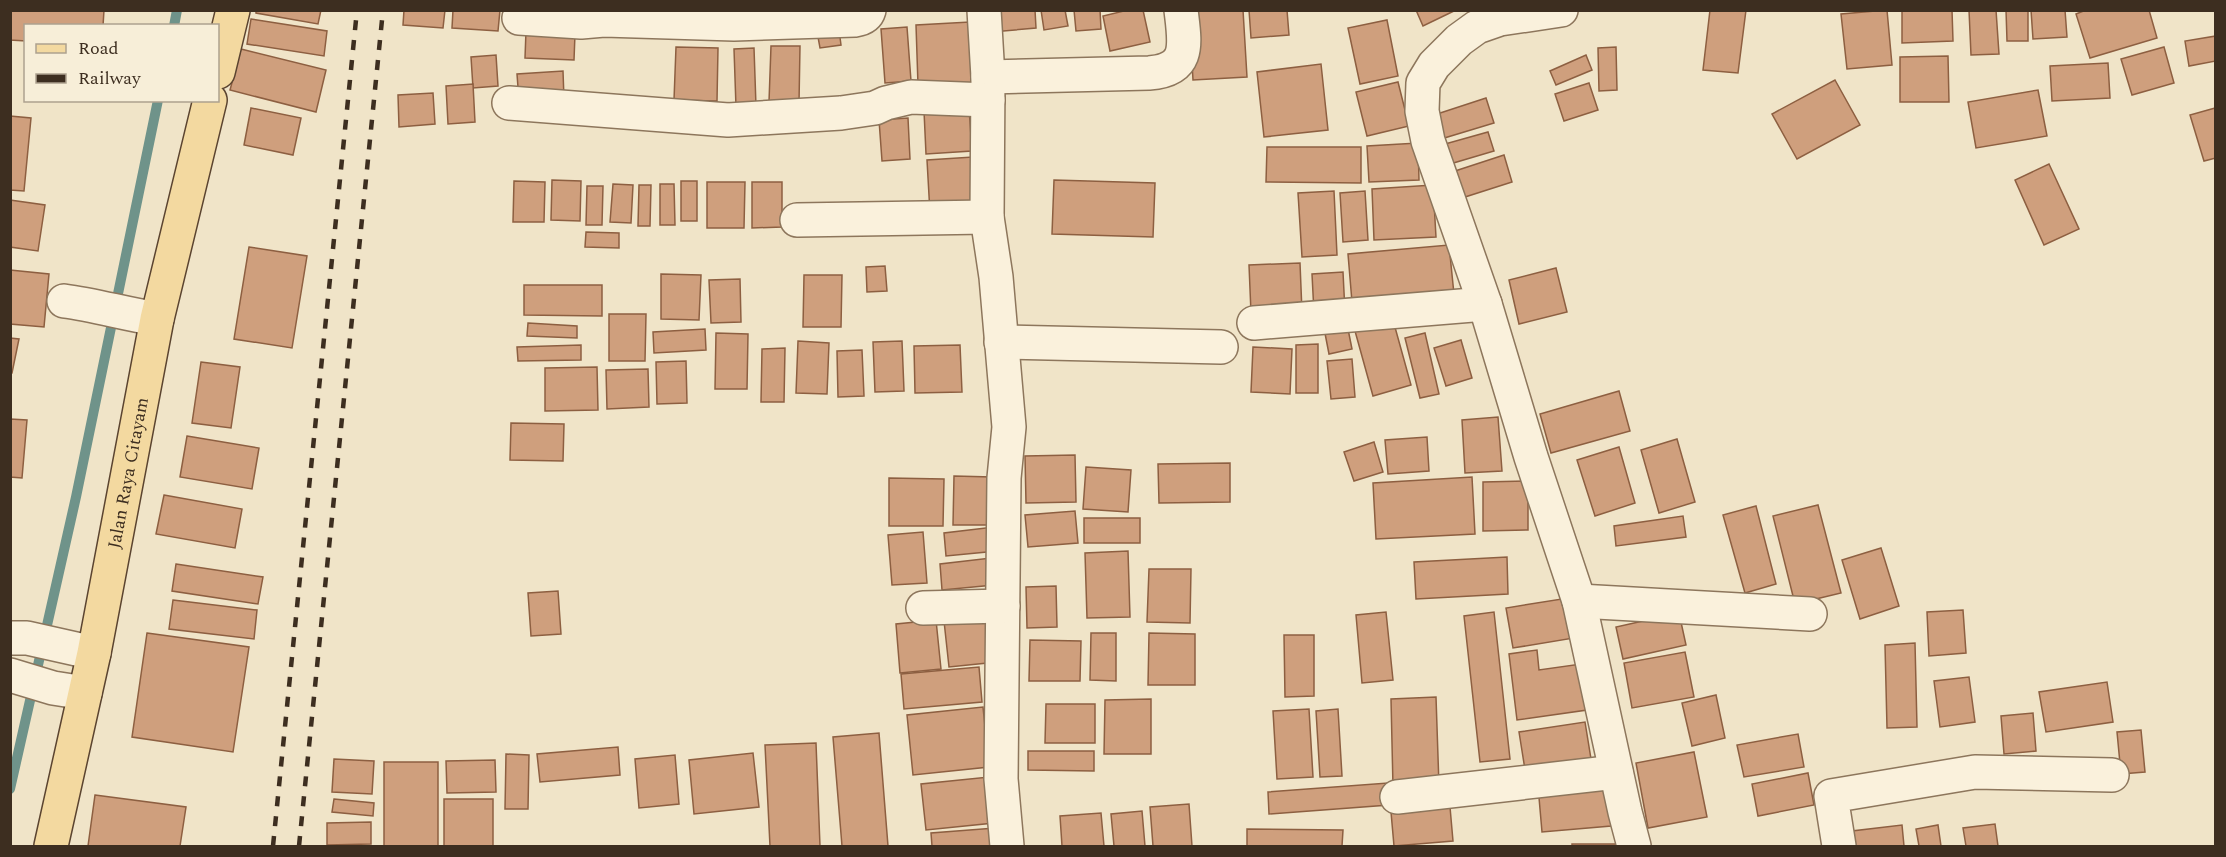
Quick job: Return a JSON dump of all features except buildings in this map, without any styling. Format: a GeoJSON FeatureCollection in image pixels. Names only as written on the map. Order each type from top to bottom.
{"type":"FeatureCollection","features":[{"type":"Feature","properties":{"kind":"main road"},"geometry":{"type":"LineString","coordinates":[[219,68],[233,10]]}},
{"type":"Feature","properties":{"kind":"main road","name":"Jalan Raya Citayam"},"geometry":{"type":"LineString","coordinates":[[51,846],[85,693],[79,650],[144,317],[209,102]]}},
{"type":"Feature","properties":{"kind":"street"},"geometry":{"type":"LineString","coordinates":[[519,18],[581,22],[604,20],[734,24],[855,20],[861,19],[868,10]]}},
{"type":"Feature","properties":{"kind":"street"},"geometry":{"type":"LineString","coordinates":[[984,10],[988,89],[987,217],[996,277],[1009,427],[1004,478],[1001,779],[1006,846]]}},
{"type":"Feature","properties":{"kind":"street"},"geometry":{"type":"LineString","coordinates":[[509,104],[728,120],[758,120],[875,108],[911,97],[1149,73],[1169,70],[1179,62],[1184,51],[1181,10]]}},
{"type":"Feature","properties":{"kind":"street"},"geometry":{"type":"LineString","coordinates":[[1561,10],[1500,19],[1477,27],[1434,65],[1424,83],[1422,111],[1428,141],[1485,304],[1531,457],[1578,601],[1634,846]]}},
{"type":"Feature","properties":{"kind":"street"},"geometry":{"type":"LineString","coordinates":[[797,220],[987,217]]}},
{"type":"Feature","properties":{"kind":"street"},"geometry":{"type":"LineString","coordinates":[[77,303],[144,317]]}},
{"type":"Feature","properties":{"kind":"street"},"geometry":{"type":"LineString","coordinates":[[1254,323],[1485,304]]}},
{"type":"Feature","properties":{"kind":"street"},"geometry":{"type":"LineString","coordinates":[[1000,342],[1221,347]]}},
{"type":"Feature","properties":{"kind":"street"},"geometry":{"type":"LineString","coordinates":[[1578,601],[1810,614]]}},
{"type":"Feature","properties":{"kind":"street"},"geometry":{"type":"LineString","coordinates":[[923,608],[1003,606]]}},
{"type":"Feature","properties":{"kind":"street"},"geometry":{"type":"LineString","coordinates":[[19,638],[79,650]]}},
{"type":"Feature","properties":{"kind":"street"},"geometry":{"type":"LineString","coordinates":[[12,675],[53,688],[85,693]]}},
{"type":"Feature","properties":{"kind":"street"},"geometry":{"type":"LineString","coordinates":[[1396,797],[1616,772]]}},
{"type":"Feature","properties":{"kind":"street"},"geometry":{"type":"LineString","coordinates":[[1839,846],[1831,796],[1975,772],[2112,775]]}},
{"type":"Feature","properties":{"kind":"waterway"},"geometry":{"type":"LineString","coordinates":[[174,24],[177,10]]}},
{"type":"Feature","properties":{"kind":"waterway"},"geometry":{"type":"LineString","coordinates":[[10,789],[76,497],[158,102]]}},
{"type":"Feature","properties":{"kind":"railway"},"geometry":{"type":"LineString","coordinates":[[273,846],[357,10]]}},
{"type":"Feature","properties":{"kind":"railway"},"geometry":{"type":"LineString","coordinates":[[299,846],[383,10]]}}]}
